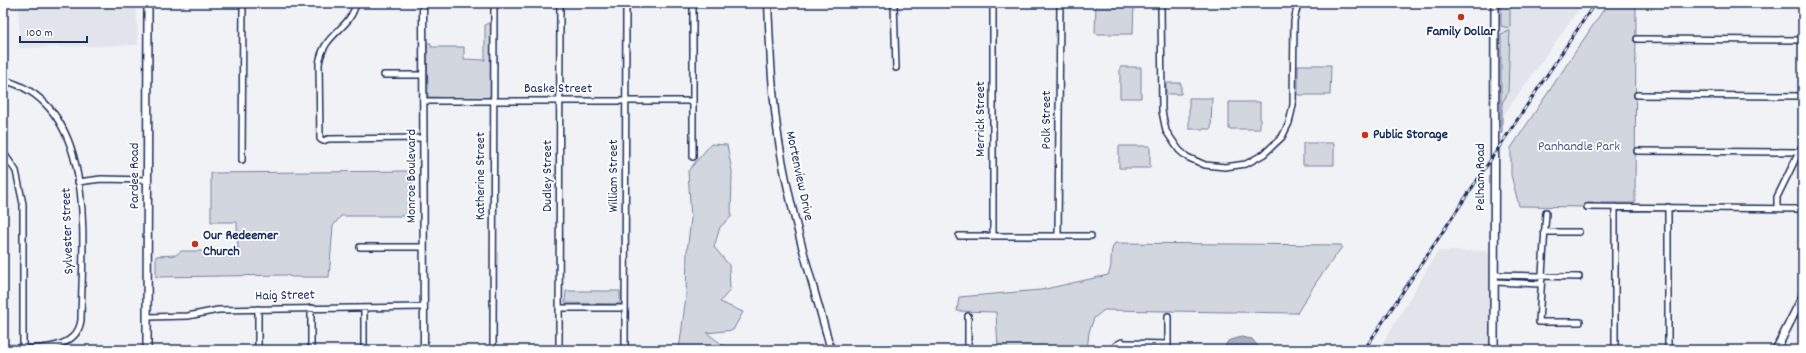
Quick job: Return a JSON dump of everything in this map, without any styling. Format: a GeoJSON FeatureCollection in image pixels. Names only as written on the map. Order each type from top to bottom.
{"type":"FeatureCollection","features":[{"type":"Feature","properties":{"kind":"main road","name":"Pardee Road"},"geometry":{"type":"LineString","coordinates":[[147,350],[148,3]]}},
{"type":"Feature","properties":{"kind":"main road","name":"Pelham Road"},"geometry":{"type":"LineString","coordinates":[[1494,350],[1495,3]]}},
{"type":"Feature","properties":{"kind":"main road"},"geometry":{"type":"LineString","coordinates":[[1776,350],[1803,296]]}},
{"type":"Feature","properties":{"kind":"street"},"geometry":{"type":"LineString","coordinates":[[242,160],[243,3]]}},
{"type":"Feature","properties":{"kind":"street"},"geometry":{"type":"LineString","coordinates":[[356,3],[354,11],[347,23],[328,40],[320,59],[320,139],[323,141],[328,139],[424,138]]}},
{"type":"Feature","properties":{"kind":"street","name":"Monroe Boulevard"},"geometry":{"type":"LineString","coordinates":[[423,3],[424,350]]}},
{"type":"Feature","properties":{"kind":"street","name":"Katherine Street"},"geometry":{"type":"LineString","coordinates":[[492,350],[494,3]]}},
{"type":"Feature","properties":{"kind":"street","name":"Dudley Street"},"geometry":{"type":"LineString","coordinates":[[559,350],[560,3]]}},
{"type":"Feature","properties":{"kind":"street","name":"William Street"},"geometry":{"type":"LineString","coordinates":[[625,350],[626,3]]}},
{"type":"Feature","properties":{"kind":"street"},"geometry":{"type":"LineString","coordinates":[[693,3],[693,157]]}},
{"type":"Feature","properties":{"kind":"street","name":"Mortenview Drive"},"geometry":{"type":"LineString","coordinates":[[768,3],[773,90],[784,172],[796,223],[831,350]]}},
{"type":"Feature","properties":{"kind":"street"},"geometry":{"type":"LineString","coordinates":[[894,3],[896,68]]}},
{"type":"Feature","properties":{"kind":"street","name":"Merrick Street"},"geometry":{"type":"LineString","coordinates":[[993,3],[993,236]]}},
{"type":"Feature","properties":{"kind":"street","name":"Polk Street"},"geometry":{"type":"LineString","coordinates":[[1058,236],[1060,3]]}},
{"type":"Feature","properties":{"kind":"street"},"geometry":{"type":"LineString","coordinates":[[1161,3],[1162,110],[1166,131],[1179,150],[1187,156],[1206,165],[1227,167],[1246,164],[1264,154],[1282,136],[1289,123],[1293,104],[1294,21],[1298,3]]}},
{"type":"Feature","properties":{"kind":"street"},"geometry":{"type":"LineString","coordinates":[[1637,39],[1803,40]]}},
{"type":"Feature","properties":{"kind":"street"},"geometry":{"type":"LineString","coordinates":[[384,75],[423,75]]}},
{"type":"Feature","properties":{"kind":"street","name":"Sylvester Street"},"geometry":{"type":"LineString","coordinates":[[3,80],[29,90],[41,99],[54,113],[69,140],[78,182],[82,225],[81,320],[80,329],[73,340],[62,347],[53,349],[3,348]]}},
{"type":"Feature","properties":{"kind":"street"},"geometry":{"type":"LineString","coordinates":[[1637,95],[1803,96]]}},
{"type":"Feature","properties":{"kind":"street","name":"Baske Street"},"geometry":{"type":"LineString","coordinates":[[424,102],[693,101]]}},
{"type":"Feature","properties":{"kind":"street"},"geometry":{"type":"LineString","coordinates":[[1777,208],[1777,197],[1803,144]]}},
{"type":"Feature","properties":{"kind":"street"},"geometry":{"type":"LineString","coordinates":[[1637,151],[1799,152]]}},
{"type":"Feature","properties":{"kind":"street"},"geometry":{"type":"LineString","coordinates":[[3,152],[16,171],[23,204],[23,348]]}},
{"type":"Feature","properties":{"kind":"street"},"geometry":{"type":"LineString","coordinates":[[78,182],[101,180],[148,180]]}},
{"type":"Feature","properties":{"kind":"street"},"geometry":{"type":"LineString","coordinates":[[1587,207],[1803,209]]}},
{"type":"Feature","properties":{"kind":"street"},"geometry":{"type":"LineString","coordinates":[[1615,207],[1615,350]]}},
{"type":"Feature","properties":{"kind":"street"},"geometry":{"type":"LineString","coordinates":[[1668,207],[1668,350]]}},
{"type":"Feature","properties":{"kind":"street"},"geometry":{"type":"LineString","coordinates":[[1546,212],[1540,284],[1539,322],[1580,322]]}},
{"type":"Feature","properties":{"kind":"street"},"geometry":{"type":"LineString","coordinates":[[1544,232],[1579,232]]}},
{"type":"Feature","properties":{"kind":"street"},"geometry":{"type":"LineString","coordinates":[[959,236],[1091,236]]}},
{"type":"Feature","properties":{"kind":"street"},"geometry":{"type":"LineString","coordinates":[[360,247],[424,246]]}},
{"type":"Feature","properties":{"kind":"street"},"geometry":{"type":"LineString","coordinates":[[1495,279],[1579,277]]}},
{"type":"Feature","properties":{"kind":"street"},"geometry":{"type":"LineString","coordinates":[[1495,279],[1540,284]]}},
{"type":"Feature","properties":{"kind":"street","name":"Haig Street"},"geometry":{"type":"LineString","coordinates":[[147,317],[188,316],[218,310],[424,307]]}},
{"type":"Feature","properties":{"kind":"street"},"geometry":{"type":"LineString","coordinates":[[311,308],[311,350]]}},
{"type":"Feature","properties":{"kind":"street"},"geometry":{"type":"LineString","coordinates":[[364,308],[364,350]]}},
{"type":"Feature","properties":{"kind":"street"},"geometry":{"type":"LineString","coordinates":[[559,308],[625,308]]}},
{"type":"Feature","properties":{"kind":"street"},"geometry":{"type":"LineString","coordinates":[[258,309],[258,350]]}},
{"type":"Feature","properties":{"kind":"street"},"geometry":{"type":"LineString","coordinates":[[968,316],[968,350]]}},
{"type":"Feature","properties":{"kind":"street"},"geometry":{"type":"LineString","coordinates":[[1168,316],[1168,350]]}},
{"type":"Feature","properties":{"kind":"street"},"geometry":{"type":"LineString","coordinates":[[1115,350],[1118,344],[1122,342],[1168,344]]}},
{"type":"Feature","properties":{"kind":"street"},"geometry":{"type":"LineString","coordinates":[[1126,343],[1129,350]]}},
{"type":"Feature","properties":{"kind":"shaded area"},"geometry":{"type":"Polygon","coordinates":[[[19,3],[136,3],[138,45],[19,48],[19,3]]]}},
{"type":"Feature","properties":{"kind":"shaded area"},"geometry":{"type":"Polygon","coordinates":[[[697,3],[761,3],[761,8],[697,8],[697,3]]]}},
{"type":"Feature","properties":{"kind":"shaded area"},"geometry":{"type":"Polygon","coordinates":[[[1495,3],[1583,3],[1494,129],[1495,3]]]}},
{"type":"Feature","properties":{"kind":"shaded area"},"geometry":{"type":"Polygon","coordinates":[[[1438,251],[1488,251],[1495,279],[1494,350],[1379,350],[1438,251]]]}},
{"type":"Feature","properties":{"kind":"green space"},"geometry":{"type":"Polygon","coordinates":[[[1096,3],[1134,3],[1132,34],[1095,33],[1096,3]]]}},
{"type":"Feature","properties":{"kind":"green space"},"geometry":{"type":"Polygon","coordinates":[[[1501,3],[1510,3],[1510,28],[1501,26],[1501,3]]]}},
{"type":"Feature","properties":{"kind":"green space","name":"Panhandle Park"},"geometry":{"type":"Polygon","coordinates":[[[1608,3],[1636,3],[1635,203],[1587,203],[1586,207],[1519,206],[1511,175],[1511,148],[1608,3]]]}},
{"type":"Feature","properties":{"kind":"green space"},"geometry":{"type":"Polygon","coordinates":[[[491,23],[491,96],[489,96],[488,99],[428,97],[427,43],[431,43],[431,47],[464,47],[464,59],[485,60],[485,25],[491,23]]]}},
{"type":"Feature","properties":{"kind":"green space"},"geometry":{"type":"Polygon","coordinates":[[[1510,31],[1508,93],[1502,103],[1501,134],[1501,34],[1510,31]]]}},
{"type":"Feature","properties":{"kind":"green space"},"geometry":{"type":"Polygon","coordinates":[[[1298,65],[1331,65],[1330,95],[1298,95],[1298,65]]]}},
{"type":"Feature","properties":{"kind":"green space"},"geometry":{"type":"Polygon","coordinates":[[[1120,67],[1141,67],[1141,98],[1120,98],[1120,67]]]}},
{"type":"Feature","properties":{"kind":"green space"},"geometry":{"type":"Polygon","coordinates":[[[1166,83],[1181,83],[1181,94],[1166,94],[1166,83]]]}},
{"type":"Feature","properties":{"kind":"green space"},"geometry":{"type":"Polygon","coordinates":[[[1189,98],[1212,98],[1211,129],[1189,129],[1189,98]]]}},
{"type":"Feature","properties":{"kind":"green space"},"geometry":{"type":"Polygon","coordinates":[[[1229,102],[1260,102],[1260,129],[1229,129],[1229,102]]]}},
{"type":"Feature","properties":{"kind":"green space"},"geometry":{"type":"Polygon","coordinates":[[[1303,143],[1334,143],[1334,165],[1303,165],[1303,143]]]}},
{"type":"Feature","properties":{"kind":"green space"},"geometry":{"type":"Polygon","coordinates":[[[711,144],[727,145],[732,171],[731,217],[720,227],[714,247],[729,265],[730,290],[720,302],[743,312],[733,330],[707,333],[729,350],[679,350],[686,296],[687,252],[691,218],[688,171],[711,144]]]}},
{"type":"Feature","properties":{"kind":"green space"},"geometry":{"type":"Polygon","coordinates":[[[1119,146],[1150,146],[1150,168],[1119,168],[1119,146]]]}},
{"type":"Feature","properties":{"kind":"green space"},"geometry":{"type":"Polygon","coordinates":[[[412,171],[412,216],[341,216],[333,226],[329,277],[292,277],[286,275],[156,277],[156,256],[176,255],[181,251],[204,251],[204,256],[232,256],[232,251],[238,250],[237,222],[211,222],[211,173],[412,171]]]}},
{"type":"Feature","properties":{"kind":"green space"},"geometry":{"type":"Polygon","coordinates":[[[1115,243],[1341,245],[1342,247],[1317,281],[1297,313],[1104,310],[1094,318],[1089,332],[1087,350],[998,350],[996,312],[957,311],[959,297],[1041,290],[1108,275],[1111,267],[1112,251],[1115,243]]]}},
{"type":"Feature","properties":{"kind":"green space"},"geometry":{"type":"Polygon","coordinates":[[[566,291],[620,291],[620,304],[565,303],[566,291]]]}},
{"type":"Feature","properties":{"kind":"water"},"geometry":{"type":"Polygon","coordinates":[[[1241,337],[1252,339],[1261,350],[1223,350],[1228,341],[1241,337]]]}},
{"type":"Feature","properties":{"kind":"railway"},"geometry":{"type":"LineString","coordinates":[[1364,350],[1595,3]]}},
{"type":"Feature","properties":{"kind":"place","name":"Family Dollar"},"geometry":{"type":"Point","coordinates":[1461,17]}},
{"type":"Feature","properties":{"kind":"place","name":"Public Storage"},"geometry":{"type":"Point","coordinates":[1365,135]}},
{"type":"Feature","properties":{"kind":"place","name":"Our Redeemer Church"},"geometry":{"type":"Point","coordinates":[195,244]}}]}
